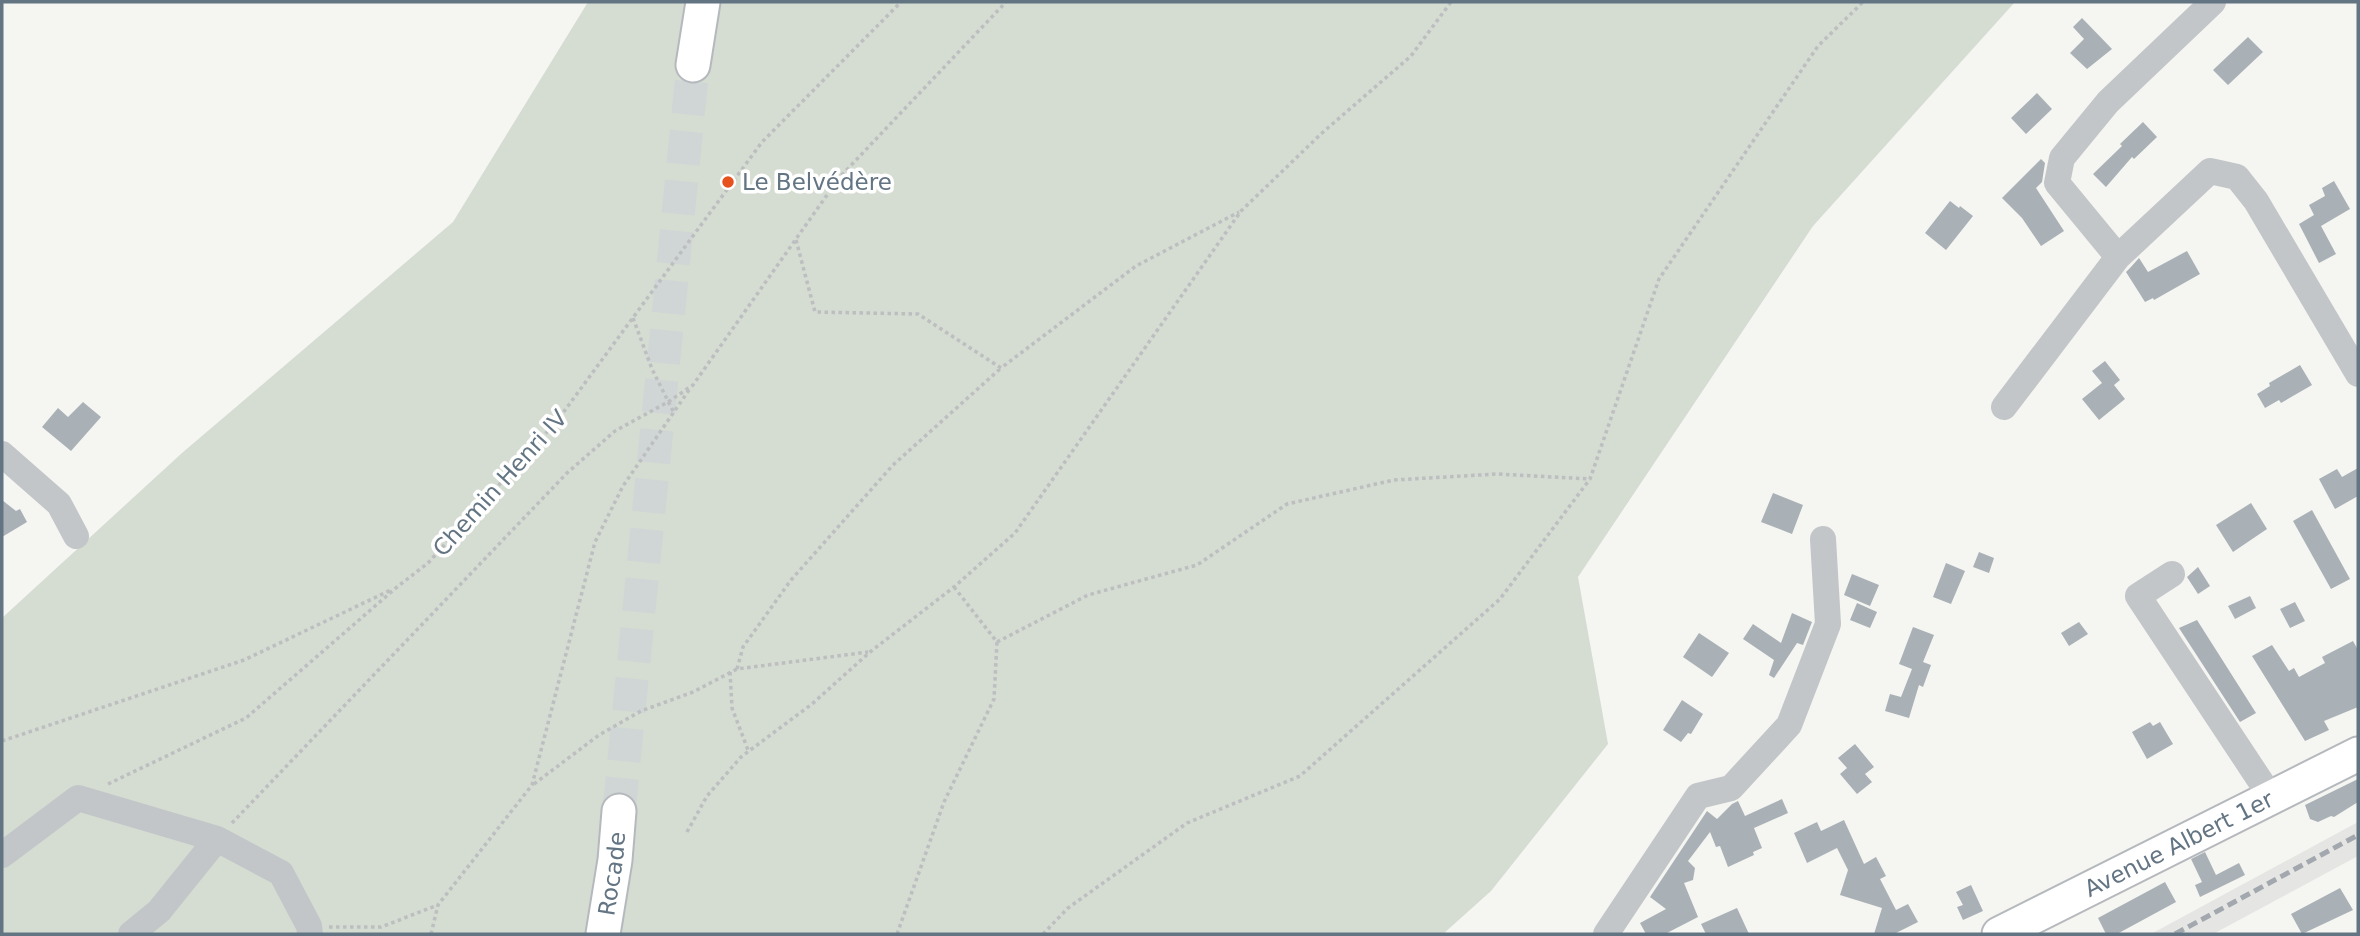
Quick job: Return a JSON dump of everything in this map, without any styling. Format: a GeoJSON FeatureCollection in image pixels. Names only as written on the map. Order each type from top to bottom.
{"type":"FeatureCollection","features":[{"type":"Feature","properties":{"kind":"main road"},"geometry":{"type":"LineString","coordinates":[[693,65],[703,2]]}},
{"type":"Feature","properties":{"kind":"main road","name":"Avenue Albert 1er"},"geometry":{"type":"LineString","coordinates":[[1999,934],[2358,754]]}},
{"type":"Feature","properties":{"kind":"main road","name":"Rocade"},"geometry":{"type":"LineString","coordinates":[[603,934],[615,860],[619,811]]}},
{"type":"Feature","properties":{"kind":"street"},"geometry":{"type":"LineString","coordinates":[[2118,257],[2057,183],[2062,158],[2108,102],[2213,2]]}},
{"type":"Feature","properties":{"kind":"street"},"geometry":{"type":"LineString","coordinates":[[2004,407],[2118,257],[2210,170],[2237,177],[2256,201],[2358,374]]}},
{"type":"Feature","properties":{"kind":"street"},"geometry":{"type":"LineString","coordinates":[[2,454],[59,504],[76,536]]}},
{"type":"Feature","properties":{"kind":"street"},"geometry":{"type":"LineString","coordinates":[[1606,934],[1698,796],[1731,788],[1789,724],[1828,624],[1824,539]]}},
{"type":"Feature","properties":{"kind":"street"},"geometry":{"type":"LineString","coordinates":[[2172,574],[2138,596],[2271,797]]}},
{"type":"Feature","properties":{"kind":"street"},"geometry":{"type":"LineString","coordinates":[[2,855],[78,798],[217,839],[281,873],[309,930]]}},
{"type":"Feature","properties":{"kind":"street"},"geometry":{"type":"LineString","coordinates":[[131,934],[159,911],[217,839]]}},
{"type":"Feature","properties":{"kind":"path","name":"Chemin Henri IV"},"geometry":{"type":"LineString","coordinates":[[78,798],[246,718],[428,563],[557,421],[761,142],[901,2]]}},
{"type":"Feature","properties":{"kind":"path"},"geometry":{"type":"LineString","coordinates":[[533,785],[595,542],[623,486],[839,178],[1006,2]]}},
{"type":"Feature","properties":{"kind":"path"},"geometry":{"type":"LineString","coordinates":[[741,757],[812,704],[870,652],[954,587],[1015,533],[1241,211],[1322,133],[1411,56],[1451,2]]}},
{"type":"Feature","properties":{"kind":"path"},"geometry":{"type":"LineString","coordinates":[[1043,934],[1068,908],[1186,823],[1300,776],[1500,599],[1590,478],[1659,279],[1818,46],[1863,2]]}},
{"type":"Feature","properties":{"kind":"path"},"geometry":{"type":"LineString","coordinates":[[737,669],[743,648],[791,580],[893,465],[1001,368],[1136,266],[1241,211]]}},
{"type":"Feature","properties":{"kind":"path"},"geometry":{"type":"LineString","coordinates":[[796,240],[816,312],[918,314],[1001,368]]}},
{"type":"Feature","properties":{"kind":"path"},"geometry":{"type":"LineString","coordinates":[[633,318],[652,369],[674,413]]}},
{"type":"Feature","properties":{"kind":"path"},"geometry":{"type":"LineString","coordinates":[[217,839],[567,473],[615,431],[693,385]]}},
{"type":"Feature","properties":{"kind":"path"},"geometry":{"type":"LineString","coordinates":[[997,642],[1088,596],[1197,565],[1287,503],[1394,480],[1497,474],[1590,478]]}},
{"type":"Feature","properties":{"kind":"path"},"geometry":{"type":"LineString","coordinates":[[2,741],[244,660],[397,587]]}},
{"type":"Feature","properties":{"kind":"path"},"geometry":{"type":"LineString","coordinates":[[897,934],[944,802],[994,699],[997,642],[954,587]]}},
{"type":"Feature","properties":{"kind":"path"},"geometry":{"type":"LineString","coordinates":[[431,934],[438,905],[533,785],[599,735],[641,711],[693,692],[737,669],[870,652]]}},
{"type":"Feature","properties":{"kind":"path"},"geometry":{"type":"LineString","coordinates":[[687,832],[706,796],[749,750],[732,708],[730,672]]}},
{"type":"Feature","properties":{"kind":"path"},"geometry":{"type":"LineString","coordinates":[[309,930],[381,928],[438,905]]}},
{"type":"Feature","properties":{"kind":"shaded area"},"geometry":{"type":"Polygon","coordinates":[[[588,2],[2015,2],[1813,226],[1578,577],[1608,744],[1491,891],[1443,934],[2,934],[2,618],[182,453],[453,222],[588,2]]]}},
{"type":"Feature","properties":{"kind":"shaded area"},"geometry":{"type":"Polygon","coordinates":[[[2358,822],[2358,856],[2213,934],[2151,934],[2358,822]]]}},
{"type":"Feature","properties":{"kind":"building"},"geometry":{"type":"Polygon","coordinates":[[[2082,18],[2112,49],[2087,69],[2070,53],[2084,39],[2073,27],[2082,18]]]}},
{"type":"Feature","properties":{"kind":"building"},"geometry":{"type":"Polygon","coordinates":[[[2248,37],[2263,52],[2228,85],[2213,70],[2248,37]]]}},
{"type":"Feature","properties":{"kind":"building"},"geometry":{"type":"Polygon","coordinates":[[[2037,93],[2052,109],[2026,134],[2011,118],[2037,93]]]}},
{"type":"Feature","properties":{"kind":"building"},"geometry":{"type":"Polygon","coordinates":[[[2143,122],[2157,137],[2134,159],[2132,157],[2106,187],[2093,174],[2143,122]]]}},
{"type":"Feature","properties":{"kind":"building"},"geometry":{"type":"Polygon","coordinates":[[[2041,159],[2045,163],[2042,182],[2036,188],[2064,231],[2041,246],[2022,218],[2002,198],[2041,159]]]}},
{"type":"Feature","properties":{"kind":"building"},"geometry":{"type":"Polygon","coordinates":[[[2334,181],[2350,209],[2321,226],[2336,254],[2319,263],[2299,224],[2314,215],[2309,205],[2325,196],[2322,188],[2334,181]]]}},
{"type":"Feature","properties":{"kind":"building"},"geometry":{"type":"Polygon","coordinates":[[[1950,201],[1973,216],[1946,250],[1925,233],[1950,201]]]}},
{"type":"Feature","properties":{"kind":"building"},"geometry":{"type":"Polygon","coordinates":[[[2187,251],[2200,274],[2154,300],[2153,298],[2145,302],[2126,272],[2139,258],[2148,272],[2187,251]]]}},
{"type":"Feature","properties":{"kind":"building"},"geometry":{"type":"Polygon","coordinates":[[[2105,361],[2120,380],[2114,385],[2125,399],[2099,420],[2082,399],[2102,383],[2092,371],[2105,361]]]}},
{"type":"Feature","properties":{"kind":"building"},"geometry":{"type":"Polygon","coordinates":[[[2300,365],[2312,385],[2281,403],[2279,400],[2265,408],[2257,394],[2270,386],[2269,383],[2300,365]]]}},
{"type":"Feature","properties":{"kind":"building"},"geometry":{"type":"Polygon","coordinates":[[[83,402],[101,417],[71,451],[42,427],[58,408],[68,417],[83,402]]]}},
{"type":"Feature","properties":{"kind":"building"},"geometry":{"type":"Polygon","coordinates":[[[2358,468],[2358,496],[2335,509],[2319,479],[2337,469],[2342,477],[2358,468]]]}},
{"type":"Feature","properties":{"kind":"building"},"geometry":{"type":"Polygon","coordinates":[[[1773,493],[1803,505],[1792,534],[1761,522],[1773,493]]]}},
{"type":"Feature","properties":{"kind":"building"},"geometry":{"type":"Polygon","coordinates":[[[2,500],[16,511],[20,509],[27,522],[2,537],[2,500]]]}},
{"type":"Feature","properties":{"kind":"building"},"geometry":{"type":"Polygon","coordinates":[[[2251,503],[2267,529],[2233,552],[2216,525],[2251,503]]]}},
{"type":"Feature","properties":{"kind":"building"},"geometry":{"type":"Polygon","coordinates":[[[2312,510],[2350,579],[2331,589],[2293,521],[2312,510]]]}},
{"type":"Feature","properties":{"kind":"building"},"geometry":{"type":"Polygon","coordinates":[[[1979,552],[1994,558],[1989,573],[1973,567],[1979,552]]]}},
{"type":"Feature","properties":{"kind":"building"},"geometry":{"type":"Polygon","coordinates":[[[1946,563],[1965,571],[1951,604],[1933,597],[1946,563]]]}},
{"type":"Feature","properties":{"kind":"building"},"geometry":{"type":"Polygon","coordinates":[[[2198,567],[2210,586],[2198,594],[2187,577],[2198,567]]]}},
{"type":"Feature","properties":{"kind":"building"},"geometry":{"type":"Polygon","coordinates":[[[1852,574],[1879,585],[1870,606],[1844,595],[1852,574]]]}},
{"type":"Feature","properties":{"kind":"building"},"geometry":{"type":"Polygon","coordinates":[[[2250,596],[2256,608],[2235,619],[2228,606],[2250,596]]]}},
{"type":"Feature","properties":{"kind":"building"},"geometry":{"type":"Polygon","coordinates":[[[2295,602],[2305,621],[2290,628],[2280,609],[2295,602]]]}},
{"type":"Feature","properties":{"kind":"building"},"geometry":{"type":"Polygon","coordinates":[[[1857,603],[1877,612],[1870,628],[1850,620],[1857,603]]]}},
{"type":"Feature","properties":{"kind":"building"},"geometry":{"type":"Polygon","coordinates":[[[1792,613],[1812,622],[1803,645],[1797,643],[1774,678],[1769,675],[1774,660],[1743,639],[1753,624],[1781,643],[1792,613]]]}},
{"type":"Feature","properties":{"kind":"building"},"geometry":{"type":"Polygon","coordinates":[[[2197,620],[2256,713],[2240,722],[2179,628],[2197,620]]]}},
{"type":"Feature","properties":{"kind":"building"},"geometry":{"type":"Polygon","coordinates":[[[2079,622],[2088,634],[2069,646],[2061,633],[2079,622]]]}},
{"type":"Feature","properties":{"kind":"building"},"geometry":{"type":"Polygon","coordinates":[[[1913,627],[1934,635],[1923,662],[1931,665],[1923,687],[1919,685],[1909,718],[1885,711],[1890,694],[1901,697],[1912,669],[1899,664],[1913,627]]]}},
{"type":"Feature","properties":{"kind":"building"},"geometry":{"type":"Polygon","coordinates":[[[1699,633],[1729,653],[1712,677],[1683,657],[1699,633]]]}},
{"type":"Feature","properties":{"kind":"building"},"geometry":{"type":"Polygon","coordinates":[[[2353,641],[2358,650],[2358,707],[2324,721],[2329,730],[2305,741],[2252,656],[2272,645],[2289,671],[2294,668],[2299,677],[2325,663],[2322,657],[2353,641]]]}},
{"type":"Feature","properties":{"kind":"building"},"geometry":{"type":"Polygon","coordinates":[[[1682,700],[1703,714],[1691,734],[1688,733],[1681,742],[1663,730],[1682,700]]]}},
{"type":"Feature","properties":{"kind":"building"},"geometry":{"type":"Polygon","coordinates":[[[2150,722],[2153,726],[2160,722],[2173,744],[2147,759],[2132,732],[2150,722]]]}},
{"type":"Feature","properties":{"kind":"building"},"geometry":{"type":"Polygon","coordinates":[[[1855,744],[1874,767],[1865,774],[1872,782],[1857,794],[1840,774],[1847,768],[1838,758],[1855,744]]]}},
{"type":"Feature","properties":{"kind":"building"},"geometry":{"type":"Polygon","coordinates":[[[2358,779],[2358,802],[2334,817],[2318,822],[2310,819],[2305,805],[2358,779]]]}},
{"type":"Feature","properties":{"kind":"building"},"geometry":{"type":"Polygon","coordinates":[[[1782,799],[1788,813],[1754,828],[1762,848],[1753,852],[1754,855],[1728,867],[1720,846],[1716,847],[1710,832],[1688,861],[1695,868],[1693,880],[1684,883],[1698,917],[1665,934],[1646,934],[1640,923],[1666,909],[1650,897],[1707,811],[1717,819],[1738,801],[1745,816],[1782,799]]]}},
{"type":"Feature","properties":{"kind":"building"},"geometry":{"type":"Polygon","coordinates":[[[1844,820],[1864,864],[1876,857],[1886,876],[1880,879],[1896,910],[1908,904],[1918,922],[1894,934],[1874,934],[1882,908],[1840,895],[1848,870],[1837,848],[1807,863],[1794,833],[1817,822],[1821,831],[1844,820]]]}},
{"type":"Feature","properties":{"kind":"building"},"geometry":{"type":"Polygon","coordinates":[[[2205,852],[2216,875],[2239,863],[2245,875],[2200,897],[2195,885],[2202,882],[2191,859],[2205,852]]]}},
{"type":"Feature","properties":{"kind":"building"},"geometry":{"type":"Polygon","coordinates":[[[2165,882],[2176,902],[2117,934],[2106,934],[2098,918],[2165,882]]]}},
{"type":"Feature","properties":{"kind":"building"},"geometry":{"type":"Polygon","coordinates":[[[1971,885],[1983,911],[1963,920],[1957,907],[1963,905],[1956,892],[1971,885]]]}},
{"type":"Feature","properties":{"kind":"building"},"geometry":{"type":"Polygon","coordinates":[[[2340,888],[2353,910],[2302,934],[2291,914],[2340,888]]]}},
{"type":"Feature","properties":{"kind":"building"},"geometry":{"type":"Polygon","coordinates":[[[1737,908],[1749,934],[1706,934],[1701,924],[1737,908]]]}},
{"type":"Feature","properties":{"kind":"tunnel"},"geometry":{"type":"LineString","coordinates":[[619,811],[693,65]]}},
{"type":"Feature","properties":{"kind":"railway"},"geometry":{"type":"LineString","coordinates":[[2175,934],[2358,835]]}},
{"type":"Feature","properties":{"kind":"place","name":"Le Belvédère"},"geometry":{"type":"Point","coordinates":[728,182]}}]}
